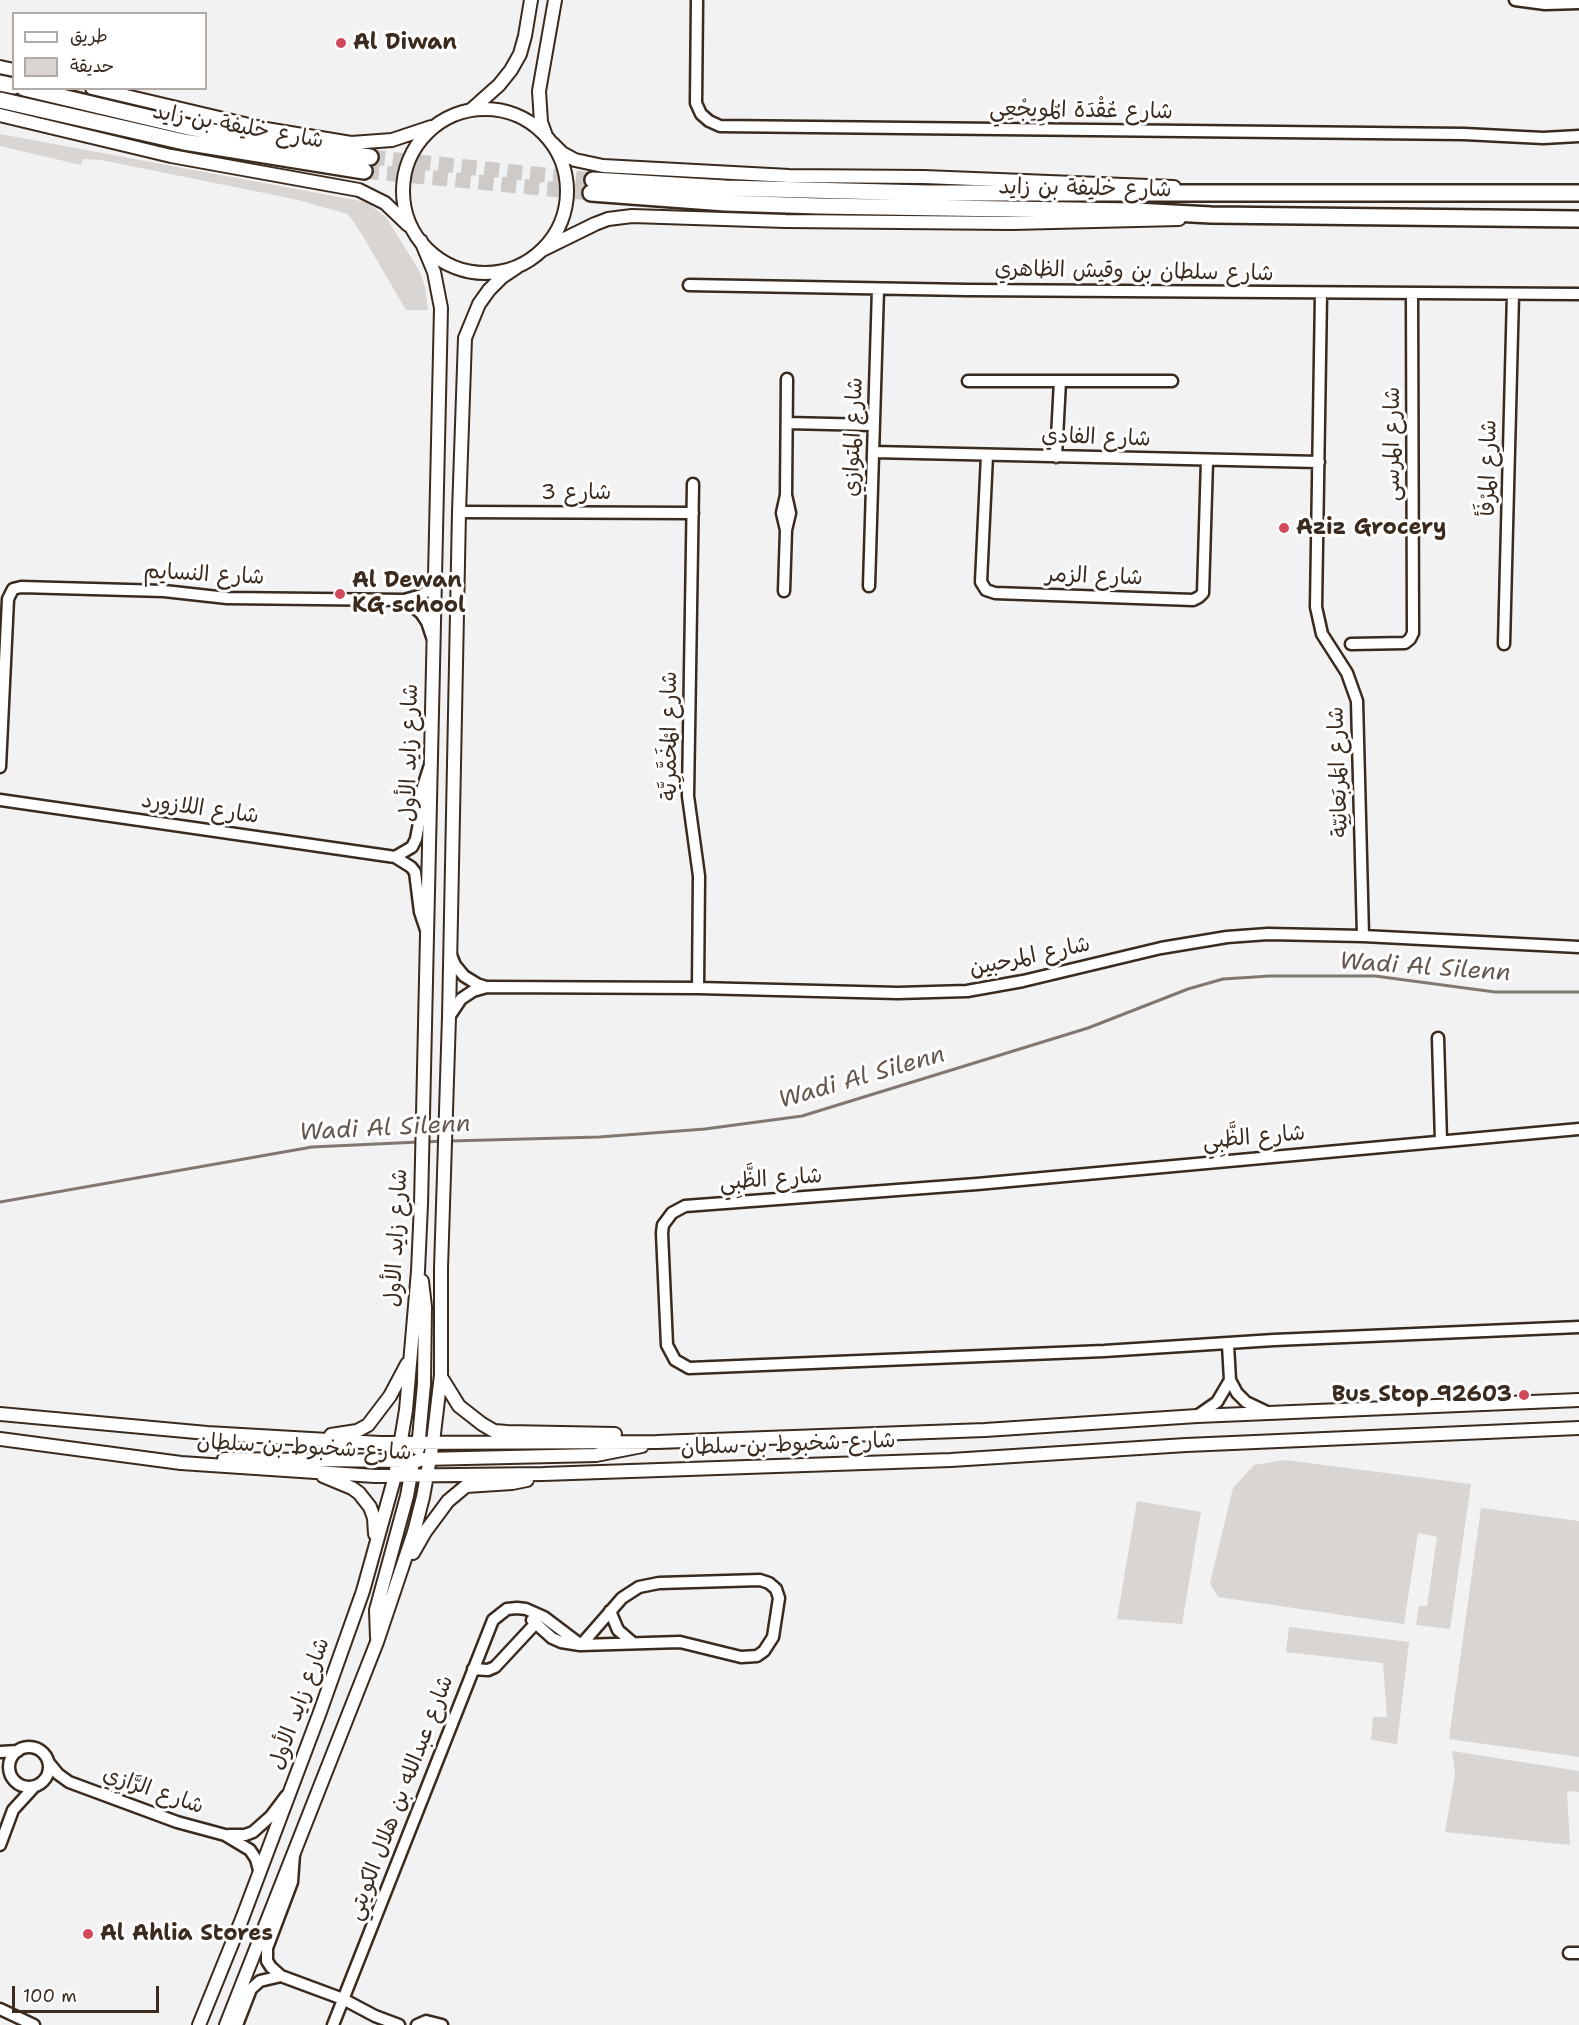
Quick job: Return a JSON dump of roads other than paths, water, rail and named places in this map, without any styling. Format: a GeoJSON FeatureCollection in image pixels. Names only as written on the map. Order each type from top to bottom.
{"type":"FeatureCollection","features":[{"type":"Feature","properties":{"kind":"highway","name":"شارع خليفة بن زايد"},"geometry":{"type":"LineString","coordinates":[[0,100],[184,142],[367,164],[188,127],[32,90]]}},
{"type":"Feature","properties":{"kind":"highway","name":"شارع خليفة بن زايد"},"geometry":{"type":"LineString","coordinates":[[1579,193],[1211,192],[1136,194],[592,187],[736,203],[1136,210],[1211,215],[1579,219]]}},
{"type":"Feature","properties":{"kind":"main road"},"geometry":{"type":"LineString","coordinates":[[470,111],[499,85],[519,54],[525,36],[531,0]]}},
{"type":"Feature","properties":{"kind":"main road"},"geometry":{"type":"LineString","coordinates":[[542,250],[556,234],[566,204],[565,172],[541,123],[539,91],[555,0]]}},
{"type":"Feature","properties":{"kind":"main road"},"geometry":{"type":"LineString","coordinates":[[100,90],[266,129],[351,142],[392,140],[438,125],[456,115],[487,110],[511,114],[527,121],[562,153],[575,160],[603,166],[789,176],[924,177],[1158,185],[1211,192]]}},
{"type":"Feature","properties":{"kind":"main road"},"geometry":{"type":"LineString","coordinates":[[0,115],[171,156],[359,190],[385,203],[436,256],[465,270],[486,273],[517,267],[542,250],[595,224],[608,219],[632,216],[785,221],[1012,223],[1157,221],[1211,215]]}},
{"type":"Feature","properties":{"kind":"main road"},"geometry":{"type":"LineString","coordinates":[[418,238],[408,217],[404,199],[406,170],[418,145],[438,125]]}},
{"type":"Feature","properties":{"kind":"main road","name":"شارع زايد الأول"},"geometry":{"type":"LineString","coordinates":[[401,1442],[412,1352],[421,1204],[441,308],[435,272],[418,238]]}},
{"type":"Feature","properties":{"kind":"main road","name":"شارع زايد الأول"},"geometry":{"type":"LineString","coordinates":[[199,2025],[242,1919],[363,1591],[395,1476],[414,1462],[433,1442],[441,1375],[441,1268],[465,338],[479,304],[489,290],[517,267]]}},
{"type":"Feature","properties":{"kind":"main road"},"geometry":{"type":"LineString","coordinates":[[377,1642],[376,1610],[418,1442],[424,1384],[425,1307],[423,1284],[418,1271]]}},
{"type":"Feature","properties":{"kind":"main road"},"geometry":{"type":"LineString","coordinates":[[305,1440],[357,1431],[368,1425],[390,1396],[412,1352]]}},
{"type":"Feature","properties":{"kind":"main road"},"geometry":{"type":"LineString","coordinates":[[441,1375],[459,1406],[494,1431],[613,1434],[657,1442]]}},
{"type":"Feature","properties":{"kind":"main road","name":"شارع شخبوط بن سلطان"},"geometry":{"type":"LineString","coordinates":[[0,1414],[305,1440],[657,1442],[985,1430],[1197,1416],[1579,1400]]}},
{"type":"Feature","properties":{"kind":"main road","name":"شارع شخبوط بن سلطان"},"geometry":{"type":"LineString","coordinates":[[414,1462],[427,1475],[543,1474],[951,1460],[1186,1445],[1579,1428]]}},
{"type":"Feature","properties":{"kind":"main road","name":"شارع شخبوط بن سلطان"},"geometry":{"type":"LineString","coordinates":[[0,1439],[181,1463],[395,1476]]}},
{"type":"Feature","properties":{"kind":"main road"},"geometry":{"type":"LineString","coordinates":[[401,1442],[414,1462]]}},
{"type":"Feature","properties":{"kind":"main road"},"geometry":{"type":"LineString","coordinates":[[181,1463],[256,1458],[414,1462],[596,1455],[624,1451],[657,1442]]}},
{"type":"Feature","properties":{"kind":"main road"},"geometry":{"type":"LineString","coordinates":[[308,1471],[339,1482],[359,1493],[370,1507],[374,1518],[376,1546]]}},
{"type":"Feature","properties":{"kind":"main road"},"geometry":{"type":"LineString","coordinates":[[400,1578],[429,1526],[460,1489],[471,1485],[522,1481],[543,1474]]}},
{"type":"Feature","properties":{"kind":"main road","name":"شارع زايد الأول"},"geometry":{"type":"LineString","coordinates":[[226,2025],[377,1642],[400,1578],[427,1475]]}},
{"type":"Feature","properties":{"kind":"street","name":"شارع عُقْدَة المُوِيجْعِي"},"geometry":{"type":"LineString","coordinates":[[697,0],[696,103],[701,114],[720,126],[1464,134],[1543,138],[1579,136]]}},
{"type":"Feature","properties":{"kind":"street"},"geometry":{"type":"LineString","coordinates":[[1515,0],[1545,4],[1579,3]]}},
{"type":"Feature","properties":{"kind":"street","name":"شارع سلطان بن وقيش الظاهري"},"geometry":{"type":"LineString","coordinates":[[689,285],[1321,294],[1579,294]]}},
{"type":"Feature","properties":{"kind":"street","name":"شارع المتوازي"},"geometry":{"type":"LineString","coordinates":[[869,586],[879,289]]}},
{"type":"Feature","properties":{"kind":"street","name":"شارع المَربَعانِيّة"},"geometry":{"type":"LineString","coordinates":[[1321,294],[1317,616],[1322,634],[1353,686],[1359,715],[1363,936]]}},
{"type":"Feature","properties":{"kind":"street","name":"شارع المرسى"},"geometry":{"type":"LineString","coordinates":[[1351,644],[1405,643],[1413,633],[1412,294]]}},
{"type":"Feature","properties":{"kind":"street","name":"شارع المرْفَأ"},"geometry":{"type":"LineString","coordinates":[[1504,644],[1513,294]]}},
{"type":"Feature","properties":{"kind":"street"},"geometry":{"type":"LineString","coordinates":[[784,591],[786,530],[790,513],[786,495],[787,379]]}},
{"type":"Feature","properties":{"kind":"street"},"geometry":{"type":"LineString","coordinates":[[968,381],[1172,381]]}},
{"type":"Feature","properties":{"kind":"street"},"geometry":{"type":"LineString","coordinates":[[1056,457],[1060,381]]}},
{"type":"Feature","properties":{"kind":"street"},"geometry":{"type":"LineString","coordinates":[[787,423],[873,425]]}},
{"type":"Feature","properties":{"kind":"street","name":"شارع الفادي"},"geometry":{"type":"LineString","coordinates":[[873,452],[1319,462]]}},
{"type":"Feature","properties":{"kind":"street","name":"شارع الزمر"},"geometry":{"type":"LineString","coordinates":[[987,455],[981,582],[987,590],[995,593],[1193,600],[1203,592],[1207,461]]}},
{"type":"Feature","properties":{"kind":"street","name":"شارع المْخَمَّرِيَّة"},"geometry":{"type":"LineString","coordinates":[[693,484],[688,796],[699,876],[698,988]]}},
{"type":"Feature","properties":{"kind":"street","name":"شارع 3"},"geometry":{"type":"LineString","coordinates":[[459,512],[693,513]]}},
{"type":"Feature","properties":{"kind":"street","name":"شارع النسايم"},"geometry":{"type":"LineString","coordinates":[[0,767],[8,599],[13,589],[21,587],[164,591],[227,598],[404,600],[422,595],[434,581]]}},
{"type":"Feature","properties":{"kind":"street"},"geometry":{"type":"LineString","coordinates":[[404,600],[413,606],[427,622],[433,642]]}},
{"type":"Feature","properties":{"kind":"street"},"geometry":{"type":"LineString","coordinates":[[395,857],[405,852],[416,839],[421,793],[431,763]]}},
{"type":"Feature","properties":{"kind":"street","name":"شارع اللازورد"},"geometry":{"type":"LineString","coordinates":[[0,800],[395,857]]}},
{"type":"Feature","properties":{"kind":"street"},"geometry":{"type":"LineString","coordinates":[[395,857],[415,872],[420,912],[427,930]]}},
{"type":"Feature","properties":{"kind":"street","name":"شارع المرحبين"},"geometry":{"type":"LineString","coordinates":[[449,1017],[461,999],[473,990],[487,987],[698,988],[898,993],[967,991],[1023,981],[1197,940],[1268,934],[1363,936],[1579,947]]}},
{"type":"Feature","properties":{"kind":"street","name":"شارع المرحبين"},"geometry":{"type":"LineString","coordinates":[[450,951],[455,965],[464,976],[487,987]]}},
{"type":"Feature","properties":{"kind":"street"},"geometry":{"type":"LineString","coordinates":[[1438,1038],[1441,1141]]}},
{"type":"Feature","properties":{"kind":"street","name":"شارع الظَّبِي"},"geometry":{"type":"LineString","coordinates":[[1579,1129],[977,1184],[685,1206],[672,1213],[663,1226],[667,1345],[675,1360],[689,1368],[1104,1352],[1286,1340],[1579,1327]]}},
{"type":"Feature","properties":{"kind":"street"},"geometry":{"type":"LineString","coordinates":[[1228,1345],[1230,1380],[1237,1393],[1246,1402],[1269,1413]]}},
{"type":"Feature","properties":{"kind":"street"},"geometry":{"type":"LineString","coordinates":[[1197,1416],[1217,1402],[1230,1380]]}},
{"type":"Feature","properties":{"kind":"street"},"geometry":{"type":"LineString","coordinates":[[526,1609],[535,1624],[552,1638],[571,1644],[581,1645],[680,1642],[741,1657],[757,1656],[770,1645],[779,1598],[776,1589],[760,1580],[659,1583],[639,1587],[622,1598],[581,1645]]}},
{"type":"Feature","properties":{"kind":"street","name":"شارع عبدالله بن هلال الكويتي"},"geometry":{"type":"LineString","coordinates":[[333,2025],[493,1620],[507,1609],[526,1609]]}},
{"type":"Feature","properties":{"kind":"street"},"geometry":{"type":"LineString","coordinates":[[526,1609],[544,1617],[581,1645]]}},
{"type":"Feature","properties":{"kind":"street"},"geometry":{"type":"LineString","coordinates":[[610,1611],[618,1630],[633,1643]]}},
{"type":"Feature","properties":{"kind":"street"},"geometry":{"type":"LineString","coordinates":[[473,1669],[488,1670],[495,1667],[535,1624]]}},
{"type":"Feature","properties":{"kind":"street"},"geometry":{"type":"LineString","coordinates":[[0,1752],[27,1747],[37,1749],[45,1755],[49,1763],[48,1775],[13,1810],[0,1845]]}},
{"type":"Feature","properties":{"kind":"street"},"geometry":{"type":"LineString","coordinates":[[13,1810],[9,1763],[18,1750]]}},
{"type":"Feature","properties":{"kind":"street"},"geometry":{"type":"LineString","coordinates":[[0,1763],[22,1786],[37,1785]]}},
{"type":"Feature","properties":{"kind":"street","name":"شارع الرَّازِي"},"geometry":{"type":"LineString","coordinates":[[49,1763],[69,1782],[177,1822],[225,1835],[245,1835],[253,1832],[271,1816],[290,1791]]}},
{"type":"Feature","properties":{"kind":"street","name":"شارع الرَّازِي"},"geometry":{"type":"LineString","coordinates":[[37,1785],[69,1782]]}},
{"type":"Feature","properties":{"kind":"street","name":"شارع الرَّازِي"},"geometry":{"type":"LineString","coordinates":[[225,1835],[250,1850],[259,1870]]}},
{"type":"Feature","properties":{"kind":"street"},"geometry":{"type":"LineString","coordinates":[[293,1851],[292,1882],[267,1948],[267,1961],[280,1976],[343,1999],[376,2021],[399,2025]]}},
{"type":"Feature","properties":{"kind":"street"},"geometry":{"type":"LineString","coordinates":[[237,2025],[251,1989],[260,1981],[280,1976]]}},
{"type":"Feature","properties":{"kind":"street"},"geometry":{"type":"LineString","coordinates":[[0,2009],[34,2025]]}},
{"type":"Feature","properties":{"kind":"street"},"geometry":{"type":"LineString","coordinates":[[417,2025],[426,2021],[442,2025]]}},
{"type":"Feature","properties":{"kind":"waterway","name":"Wadi Al Silenn"},"geometry":{"type":"LineString","coordinates":[[450,1141],[599,1137],[705,1129],[802,1116],[1088,1028],[1188,989],[1223,979],[1270,976],[1375,976],[1495,992],[1579,992]]}},
{"type":"Feature","properties":{"kind":"waterway","name":"Wadi Al Silenn"},"geometry":{"type":"LineString","coordinates":[[426,1142],[443,1141]]}},
{"type":"Feature","properties":{"kind":"waterway","name":"Wadi Al Silenn"},"geometry":{"type":"LineString","coordinates":[[0,1202],[312,1147],[419,1142]]}},
{"type":"Feature","properties":{"kind":"tunnel"},"geometry":{"type":"LineString","coordinates":[[370,157],[593,180]]}},
{"type":"Feature","properties":{"kind":"tunnel"},"geometry":{"type":"LineString","coordinates":[[364,171],[591,193]]}},
{"type":"Feature","properties":{"kind":"place","name":"Al Diwan"},"geometry":{"type":"Point","coordinates":[341,43]}},
{"type":"Feature","properties":{"kind":"place","name":"Aziz Grocery"},"geometry":{"type":"Point","coordinates":[1284,528]}},
{"type":"Feature","properties":{"kind":"place","name":"Al Dewan KG school"},"geometry":{"type":"Point","coordinates":[340,594]}},
{"type":"Feature","properties":{"kind":"place","name":"Bus Stop 92603"},"geometry":{"type":"Point","coordinates":[1524,1395]}},
{"type":"Feature","properties":{"kind":"place","name":"Al Ahlia Stores"},"geometry":{"type":"Point","coordinates":[88,1934]}}]}
